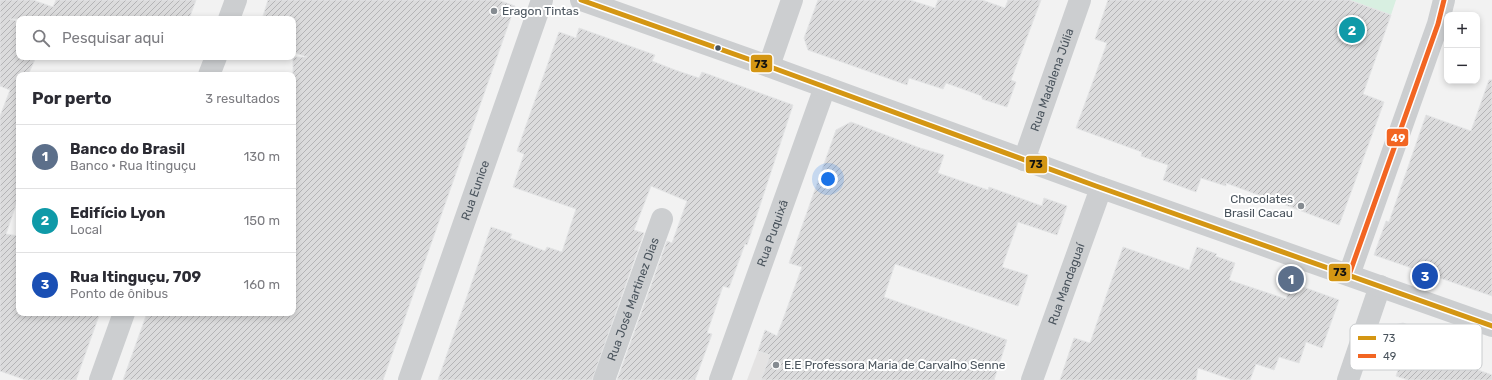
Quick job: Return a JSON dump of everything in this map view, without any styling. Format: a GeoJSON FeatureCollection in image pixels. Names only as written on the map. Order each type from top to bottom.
{"type":"FeatureCollection","features":[{"type":"Feature","properties":{"kind":"street"},"geometry":{"type":"LineString","coordinates":[[230,16],[236,0]]}},
{"type":"Feature","properties":{"kind":"street","name":"Rua Eunice"},"geometry":{"type":"LineString","coordinates":[[409,380],[542,0]]}},
{"type":"Feature","properties":{"kind":"street"},"geometry":{"type":"LineString","coordinates":[[581,0],[769,66],[1101,188],[1492,326]]}},
{"type":"Feature","properties":{"kind":"street"},"geometry":{"type":"LineString","coordinates":[[769,66],[792,0]]}},
{"type":"Feature","properties":{"kind":"street","name":"Rua Madalena Júlia"},"geometry":{"type":"LineString","coordinates":[[1024,160],[1080,0]]}},
{"type":"Feature","properties":{"kind":"street"},"geometry":{"type":"LineString","coordinates":[[1349,275],[1438,24],[1444,0]]}},
{"type":"Feature","properties":{"kind":"street"},"geometry":{"type":"LineString","coordinates":[[210,72],[215,60]]}},
{"type":"Feature","properties":{"kind":"street","name":"Rua Puquixã"},"geometry":{"type":"LineString","coordinates":[[720,380],[825,87]]}},
{"type":"Feature","properties":{"kind":"street","name":"Rua Mandaguaí"},"geometry":{"type":"LineString","coordinates":[[1032,380],[1101,188]]}},
{"type":"Feature","properties":{"kind":"street","name":"Rua José Martinez Dias"},"geometry":{"type":"LineString","coordinates":[[604,380],[662,219]]}},
{"type":"Feature","properties":{"kind":"street"},"geometry":{"type":"LineString","coordinates":[[1367,324],[1380,286]]}},
{"type":"Feature","properties":{"kind":"street"},"geometry":{"type":"LineString","coordinates":[[100,380],[123,316]]}},
{"type":"Feature","properties":{"kind":"street"},"geometry":{"type":"LineString","coordinates":[[1348,380],[1351,370]]}},
{"type":"Feature","properties":{"kind":"shaded area","name":"E.E Professora Maria de Carvalho Senne"},"geometry":{"type":"Polygon","coordinates":[[[758,351],[840,380],[747,380],[758,351]]]}},
{"type":"Feature","properties":{"kind":"green space"},"geometry":{"type":"Polygon","coordinates":[[[1350,0],[1396,0],[1391,15],[1350,0]]]}},
{"type":"Feature","properties":{"kind":"building"},"geometry":{"type":"Polygon","coordinates":[[[0,0],[33,0],[53,7],[56,0],[196,0],[190,16],[16,16],[16,19],[10,19],[16,21],[16,60],[35,60],[29,72],[16,72],[16,205],[6,234],[16,236],[16,316],[99,316],[76,380],[26,380],[0,371],[0,116],[10,90],[0,86],[0,0]]]}},
{"type":"Feature","properties":{"kind":"building"},"geometry":{"type":"Polygon","coordinates":[[[268,0],[498,0],[515,6],[383,380],[123,380],[146,316],[296,316],[296,72],[293,72],[293,60],[296,60],[296,57],[307,57],[296,53],[296,16],[263,16],[268,0]]]}},
{"type":"Feature","properties":{"kind":"building"},"geometry":{"type":"Polygon","coordinates":[[[818,0],[910,0],[935,8],[938,0],[982,0],[1005,8],[1008,0],[1041,0],[1011,80],[1016,82],[1007,107],[982,99],[982,96],[946,83],[943,89],[909,78],[907,85],[808,50],[804,38],[818,0]]]}},
{"type":"Feature","properties":{"kind":"building"},"geometry":{"type":"Polygon","coordinates":[[[1108,0],[1349,0],[1391,15],[1363,94],[1384,102],[1339,225],[1226,183],[1226,186],[1201,178],[1196,192],[1163,180],[1168,165],[1141,156],[1142,152],[1076,128],[1107,43],[1095,39],[1108,0]]]}},
{"type":"Feature","properties":{"kind":"building"},"geometry":{"type":"Polygon","coordinates":[[[579,28],[655,55],[652,61],[675,70],[699,78],[702,72],[793,105],[747,245],[745,244],[729,288],[723,286],[707,333],[712,334],[695,380],[617,380],[667,241],[672,243],[687,201],[651,186],[634,230],[644,233],[592,380],[438,380],[491,227],[512,234],[510,238],[545,251],[547,247],[562,252],[576,209],[513,187],[524,154],[517,151],[559,32],[576,38],[579,28]]]}},
{"type":"Feature","properties":{"kind":"building"},"geometry":{"type":"Polygon","coordinates":[[[1489,80],[1492,80],[1492,296],[1374,255],[1386,221],[1389,222],[1426,115],[1471,131],[1489,80]]]}},
{"type":"Feature","properties":{"kind":"building"},"geometry":{"type":"Polygon","coordinates":[[[851,122],[920,148],[944,155],[938,173],[988,190],[989,187],[1042,206],[1044,198],[1067,206],[1057,235],[1018,222],[1002,267],[1028,275],[1018,306],[895,264],[884,297],[1007,340],[994,380],[761,380],[770,355],[758,351],[765,330],[777,336],[802,267],[789,263],[836,130],[851,122]]]}},
{"type":"Feature","properties":{"kind":"building"},"geometry":{"type":"Polygon","coordinates":[[[1123,247],[1189,270],[1197,247],[1217,254],[1215,256],[1235,263],[1229,280],[1286,299],[1292,283],[1339,300],[1322,348],[1306,342],[1299,363],[1279,357],[1274,370],[1256,364],[1250,380],[1233,380],[1198,368],[1196,380],[1060,380],[1074,338],[1090,343],[1123,247]]]}},
{"type":"Feature","properties":{"kind":"building"},"geometry":{"type":"Polygon","coordinates":[[[1398,370],[1478,370],[1492,375],[1492,380],[1408,380],[1396,376],[1398,370]]]}},
{"type":"Feature","properties":{"kind":"transit line","name":"73"},"geometry":{"type":"LineString","coordinates":[[581,0],[765,65],[1096,186],[1492,326]]}},
{"type":"Feature","properties":{"kind":"transit line","name":"49"},"geometry":{"type":"LineString","coordinates":[[1349,275],[1438,24],[1444,0]]}},
{"type":"Feature","properties":{"kind":"place","name":"Eragon Tintas"},"geometry":{"type":"Point","coordinates":[494,11]}},
{"type":"Feature","properties":{"kind":"place","name":"Edifício Lyon"},"geometry":{"type":"Point","coordinates":[1352,30]}},
{"type":"Feature","properties":{"kind":"place","name":"Chocolates Brasil Cacau"},"geometry":{"type":"Point","coordinates":[1301,206]}},
{"type":"Feature","properties":{"kind":"place","name":"Rua Itinguçu, 709"},"geometry":{"type":"Point","coordinates":[1425,276]}},
{"type":"Feature","properties":{"kind":"place","name":"Banco do Brasil"},"geometry":{"type":"Point","coordinates":[1291,279]}},
{"type":"Feature","properties":{"kind":"place","name":"E.E Professora Maria de Carvalho Senne"},"geometry":{"type":"Point","coordinates":[776,365]}}]}
